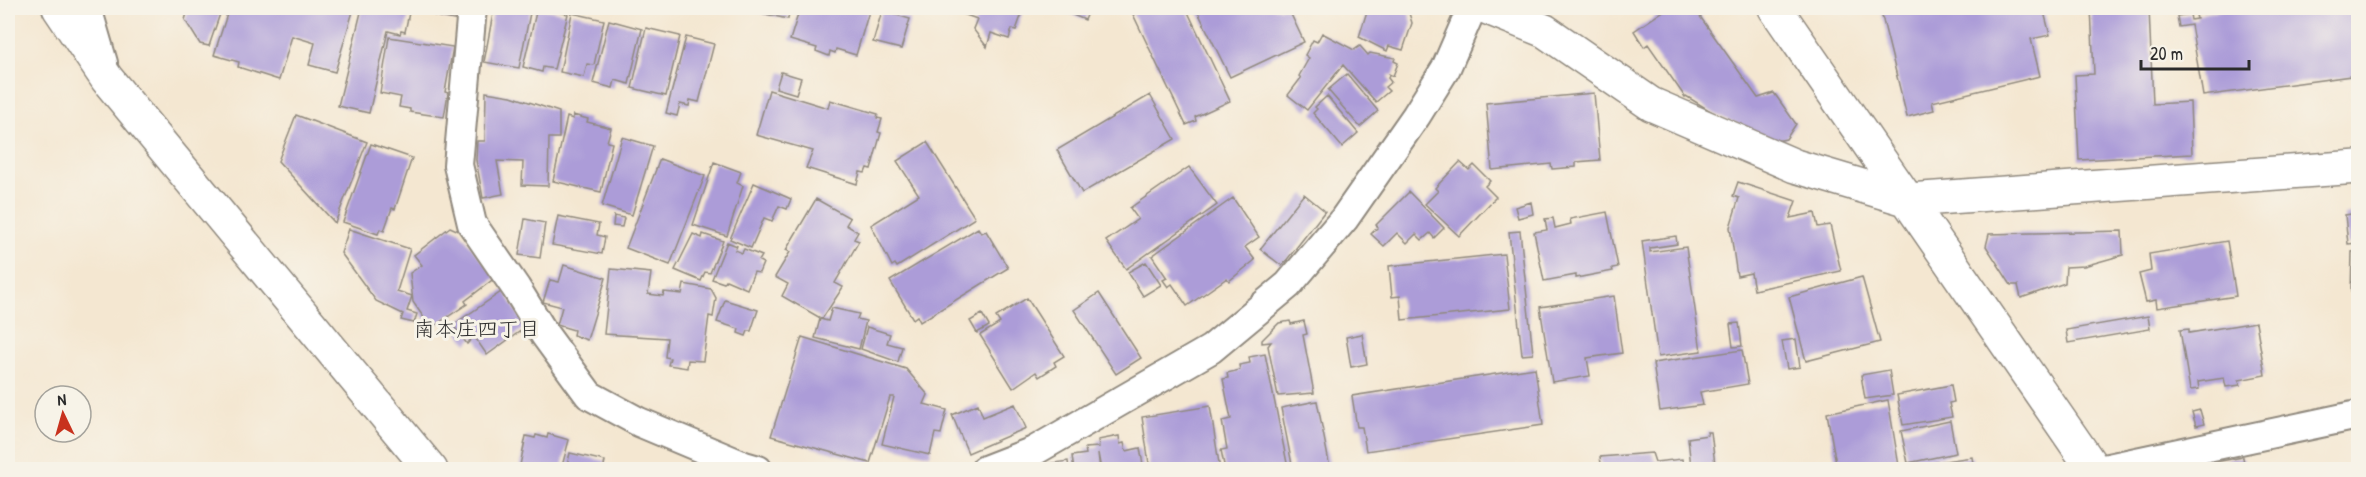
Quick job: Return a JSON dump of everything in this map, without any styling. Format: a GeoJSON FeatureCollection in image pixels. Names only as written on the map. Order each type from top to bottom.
{"type":"FeatureCollection","features":[{"type":"Feature","properties":{"kind":"street"},"geometry":{"type":"LineString","coordinates":[[59,8],[107,79],[431,470]]}},
{"type":"Feature","properties":{"kind":"street"},"geometry":{"type":"LineString","coordinates":[[87,8],[107,79]]}},
{"type":"Feature","properties":{"kind":"street"},"geometry":{"type":"LineString","coordinates":[[472,8],[458,165],[472,224],[545,335],[589,395],[639,422],[758,470]]}},
{"type":"Feature","properties":{"kind":"street"},"geometry":{"type":"LineString","coordinates":[[985,470],[1034,451],[1211,349],[1288,285],[1344,219],[1416,116],[1446,68],[1472,8]]}},
{"type":"Feature","properties":{"kind":"street"},"geometry":{"type":"LineString","coordinates":[[1488,8],[1545,31],[1651,104],[1795,166],[1909,200],[2358,167]]}},
{"type":"Feature","properties":{"kind":"street"},"geometry":{"type":"LineString","coordinates":[[1775,8],[2094,470]]}},
{"type":"Feature","properties":{"kind":"street"},"geometry":{"type":"LineString","coordinates":[[2099,470],[2358,415]]}},
{"type":"Feature","properties":{"kind":"building"},"geometry":{"type":"Polygon","coordinates":[[[181,8],[222,8],[209,46],[200,44],[185,20],[188,10],[181,8]]]}},
{"type":"Feature","properties":{"kind":"building"},"geometry":{"type":"Polygon","coordinates":[[[229,8],[354,8],[335,72],[309,65],[315,43],[292,36],[279,80],[238,67],[239,62],[214,55],[229,8]]]}},
{"type":"Feature","properties":{"kind":"building"},"geometry":{"type":"Polygon","coordinates":[[[362,8],[410,8],[405,32],[401,31],[400,34],[388,31],[369,113],[338,106],[362,8]]]}},
{"type":"Feature","properties":{"kind":"building"},"geometry":{"type":"Polygon","coordinates":[[[436,8],[462,8],[459,21],[435,16],[436,8]]]}},
{"type":"Feature","properties":{"kind":"building"},"geometry":{"type":"Polygon","coordinates":[[[494,8],[531,8],[519,68],[484,62],[494,8]]]}},
{"type":"Feature","properties":{"kind":"building"},"geometry":{"type":"Polygon","coordinates":[[[537,8],[568,14],[554,69],[543,67],[542,72],[523,67],[537,8]]]}},
{"type":"Feature","properties":{"kind":"building"},"geometry":{"type":"Polygon","coordinates":[[[748,8],[790,8],[788,19],[747,10],[748,8]]]}},
{"type":"Feature","properties":{"kind":"building"},"geometry":{"type":"Polygon","coordinates":[[[800,8],[870,8],[856,55],[836,49],[835,53],[830,51],[829,56],[816,51],[817,48],[790,40],[800,8]]]}},
{"type":"Feature","properties":{"kind":"building"},"geometry":{"type":"Polygon","coordinates":[[[965,8],[1024,8],[1016,30],[1012,29],[1009,39],[991,33],[987,47],[973,29],[977,19],[963,14],[965,8]]]}},
{"type":"Feature","properties":{"kind":"building"},"geometry":{"type":"Polygon","coordinates":[[[1070,8],[1090,8],[1085,20],[1068,13],[1070,8]]]}},
{"type":"Feature","properties":{"kind":"building"},"geometry":{"type":"Polygon","coordinates":[[[1130,8],[1186,8],[1230,101],[1195,117],[1196,121],[1186,125],[1130,8]]]}},
{"type":"Feature","properties":{"kind":"building"},"geometry":{"type":"Polygon","coordinates":[[[1196,8],[1288,8],[1304,42],[1230,77],[1196,8]]]}},
{"type":"Feature","properties":{"kind":"building"},"geometry":{"type":"Polygon","coordinates":[[[1368,8],[1393,8],[1409,13],[1412,23],[1403,50],[1389,46],[1387,51],[1359,37],[1368,8]]]}},
{"type":"Feature","properties":{"kind":"building"},"geometry":{"type":"Polygon","coordinates":[[[1668,8],[1694,8],[1758,98],[1774,93],[1796,124],[1786,139],[1776,141],[1717,115],[1685,97],[1648,44],[1644,47],[1634,31],[1668,8]]]}},
{"type":"Feature","properties":{"kind":"building"},"geometry":{"type":"Polygon","coordinates":[[[1880,8],[2043,8],[2050,35],[2031,39],[2040,76],[1932,102],[1934,110],[1907,117],[1880,8]]]}},
{"type":"Feature","properties":{"kind":"building"},"geometry":{"type":"Polygon","coordinates":[[[2091,8],[2149,8],[2153,104],[2190,102],[2192,154],[2079,160],[2075,75],[2094,74],[2091,8]]]}},
{"type":"Feature","properties":{"kind":"building"},"geometry":{"type":"Polygon","coordinates":[[[2232,8],[2358,8],[2358,75],[2203,96],[2191,25],[2179,27],[2177,16],[2190,14],[2191,20],[2197,19],[2196,15],[2232,8]]]}},
{"type":"Feature","properties":{"kind":"building"},"geometry":{"type":"Polygon","coordinates":[[[882,11],[910,19],[901,49],[873,42],[882,11]]]}},
{"type":"Feature","properties":{"kind":"building"},"geometry":{"type":"Polygon","coordinates":[[[572,13],[604,20],[594,65],[587,64],[584,77],[560,72],[572,13]]]}},
{"type":"Feature","properties":{"kind":"building"},"geometry":{"type":"Polygon","coordinates":[[[609,20],[642,29],[629,84],[615,80],[613,88],[593,83],[609,20]]]}},
{"type":"Feature","properties":{"kind":"building"},"geometry":{"type":"Polygon","coordinates":[[[646,28],[680,36],[666,96],[632,88],[646,28]]]}},
{"type":"Feature","properties":{"kind":"building"},"geometry":{"type":"Polygon","coordinates":[[[1322,33],[1354,50],[1360,46],[1368,55],[1370,53],[1395,58],[1394,61],[1398,63],[1393,76],[1389,74],[1388,78],[1391,82],[1385,87],[1389,91],[1376,102],[1343,65],[1307,110],[1288,95],[1301,78],[1299,76],[1309,58],[1305,55],[1313,40],[1317,42],[1322,33]]]}},
{"type":"Feature","properties":{"kind":"building"},"geometry":{"type":"Polygon","coordinates":[[[389,37],[453,47],[445,92],[448,93],[444,117],[410,112],[410,109],[399,107],[401,97],[380,93],[389,37]]]}},
{"type":"Feature","properties":{"kind":"building"},"geometry":{"type":"Polygon","coordinates":[[[686,37],[714,44],[699,102],[690,100],[689,106],[680,104],[677,116],[666,113],[686,37]]]}},
{"type":"Feature","properties":{"kind":"building"},"geometry":{"type":"Polygon","coordinates":[[[781,72],[801,78],[796,94],[776,88],[781,72]]]}},
{"type":"Feature","properties":{"kind":"building"},"geometry":{"type":"Polygon","coordinates":[[[1347,74],[1378,111],[1360,127],[1328,90],[1347,74]]]}},
{"type":"Feature","properties":{"kind":"building"},"geometry":{"type":"Polygon","coordinates":[[[769,90],[828,108],[830,100],[878,114],[877,118],[882,119],[878,132],[881,133],[871,169],[867,168],[865,173],[860,172],[857,184],[806,168],[813,151],[756,135],[769,90]]]}},
{"type":"Feature","properties":{"kind":"building"},"geometry":{"type":"Polygon","coordinates":[[[486,92],[511,96],[559,112],[559,138],[549,138],[548,186],[522,185],[523,162],[497,161],[503,194],[483,198],[476,160],[477,141],[485,141],[486,92]]]}},
{"type":"Feature","properties":{"kind":"building"},"geometry":{"type":"Polygon","coordinates":[[[1594,93],[1600,160],[1576,162],[1576,167],[1552,169],[1551,164],[1492,170],[1486,103],[1594,93]]]}},
{"type":"Feature","properties":{"kind":"building"},"geometry":{"type":"Polygon","coordinates":[[[1150,95],[1175,139],[1082,193],[1057,150],[1150,95]]]}},
{"type":"Feature","properties":{"kind":"building"},"geometry":{"type":"Polygon","coordinates":[[[1327,96],[1358,133],[1342,147],[1313,113],[1317,109],[1315,107],[1327,96]]]}},
{"type":"Feature","properties":{"kind":"building"},"geometry":{"type":"Polygon","coordinates":[[[296,115],[367,142],[335,223],[278,161],[296,115]]]}},
{"type":"Feature","properties":{"kind":"building"},"geometry":{"type":"Polygon","coordinates":[[[573,115],[588,119],[587,122],[611,128],[607,142],[612,143],[601,192],[553,181],[567,117],[573,119],[573,115]]]}},
{"type":"Feature","properties":{"kind":"building"},"geometry":{"type":"Polygon","coordinates":[[[622,137],[653,146],[632,215],[602,206],[622,137]]]}},
{"type":"Feature","properties":{"kind":"building"},"geometry":{"type":"Polygon","coordinates":[[[927,142],[975,218],[897,267],[895,264],[892,266],[871,225],[919,195],[897,161],[927,142]]]}},
{"type":"Feature","properties":{"kind":"building"},"geometry":{"type":"Polygon","coordinates":[[[371,144],[412,158],[395,209],[392,208],[384,231],[380,229],[378,234],[343,222],[371,144]]]}},
{"type":"Feature","properties":{"kind":"building"},"geometry":{"type":"Polygon","coordinates":[[[660,159],[705,176],[670,265],[626,248],[660,159]]]}},
{"type":"Feature","properties":{"kind":"building"},"geometry":{"type":"Polygon","coordinates":[[[714,162],[741,172],[737,183],[743,186],[727,236],[693,225],[714,162]]]}},
{"type":"Feature","properties":{"kind":"building"},"geometry":{"type":"Polygon","coordinates":[[[1460,162],[1469,170],[1474,165],[1490,181],[1485,186],[1496,197],[1459,236],[1425,204],[1438,191],[1435,188],[1460,162]]]}},
{"type":"Feature","properties":{"kind":"building"},"geometry":{"type":"Polygon","coordinates":[[[1189,167],[1217,205],[1126,269],[1106,241],[1138,219],[1130,208],[1189,167]]]}},
{"type":"Feature","properties":{"kind":"building"},"geometry":{"type":"Polygon","coordinates":[[[1738,182],[1796,201],[1790,218],[1815,213],[1818,227],[1830,225],[1841,271],[1754,290],[1751,273],[1737,276],[1730,227],[1739,198],[1733,196],[1738,182]]]}},
{"type":"Feature","properties":{"kind":"building"},"geometry":{"type":"Polygon","coordinates":[[[754,183],[791,199],[787,209],[779,206],[772,221],[764,218],[751,248],[730,239],[754,183]]]}},
{"type":"Feature","properties":{"kind":"building"},"geometry":{"type":"Polygon","coordinates":[[[1409,192],[1444,228],[1434,238],[1430,233],[1422,240],[1416,234],[1407,243],[1397,233],[1384,246],[1371,234],[1378,227],[1376,225],[1409,192]]]}},
{"type":"Feature","properties":{"kind":"building"},"geometry":{"type":"Polygon","coordinates":[[[1304,194],[1325,211],[1282,266],[1260,249],[1304,194]]]}},
{"type":"Feature","properties":{"kind":"building"},"geometry":{"type":"Polygon","coordinates":[[[1233,198],[1259,237],[1245,247],[1255,260],[1229,281],[1227,278],[1187,306],[1172,284],[1168,287],[1163,280],[1167,278],[1152,256],[1233,198]]]}},
{"type":"Feature","properties":{"kind":"building"},"geometry":{"type":"Polygon","coordinates":[[[816,199],[850,218],[846,225],[858,232],[854,239],[859,241],[835,283],[843,287],[822,319],[782,296],[788,284],[775,277],[790,252],[786,250],[816,199]]]}},
{"type":"Feature","properties":{"kind":"building"},"geometry":{"type":"Polygon","coordinates":[[[1531,202],[1533,214],[1518,218],[1515,207],[1531,202]]]}},
{"type":"Feature","properties":{"kind":"building"},"geometry":{"type":"Polygon","coordinates":[[[1607,212],[1618,267],[1612,268],[1613,271],[1576,278],[1576,275],[1544,281],[1534,232],[1547,230],[1545,219],[1553,218],[1555,228],[1571,224],[1570,219],[1607,212]]]}},
{"type":"Feature","properties":{"kind":"building"},"geometry":{"type":"Polygon","coordinates":[[[2358,213],[2358,243],[2348,244],[2345,215],[2358,213]]]}},
{"type":"Feature","properties":{"kind":"building"},"geometry":{"type":"Polygon","coordinates":[[[558,216],[599,224],[597,235],[605,237],[602,254],[552,245],[558,216]]]}},
{"type":"Feature","properties":{"kind":"building"},"geometry":{"type":"Polygon","coordinates":[[[614,216],[624,218],[622,227],[613,226],[614,216]]]}},
{"type":"Feature","properties":{"kind":"building"},"geometry":{"type":"Polygon","coordinates":[[[525,219],[545,223],[540,258],[519,255],[525,219]]]}},
{"type":"Feature","properties":{"kind":"building"},"geometry":{"type":"Polygon","coordinates":[[[450,227],[459,231],[496,277],[465,301],[467,304],[431,328],[413,302],[410,273],[422,265],[414,255],[450,227]]]}},
{"type":"Feature","properties":{"kind":"building"},"geometry":{"type":"Polygon","coordinates":[[[978,228],[981,233],[986,231],[1008,268],[920,322],[917,316],[913,319],[890,281],[978,228]]]}},
{"type":"Feature","properties":{"kind":"building"},"geometry":{"type":"Polygon","coordinates":[[[349,229],[410,249],[397,291],[412,296],[407,311],[417,314],[414,323],[401,320],[403,314],[376,301],[341,253],[349,229]]]}},
{"type":"Feature","properties":{"kind":"building"},"geometry":{"type":"Polygon","coordinates":[[[1520,231],[1533,354],[1522,355],[1509,232],[1520,231]]]}},
{"type":"Feature","properties":{"kind":"building"},"geometry":{"type":"Polygon","coordinates":[[[2122,231],[2123,255],[2084,266],[2066,267],[2065,283],[2021,298],[2018,285],[2011,285],[1986,246],[1989,234],[2122,231]]]}},
{"type":"Feature","properties":{"kind":"building"},"geometry":{"type":"Polygon","coordinates":[[[693,234],[702,238],[703,234],[723,241],[710,273],[705,272],[701,281],[675,270],[693,234]]]}},
{"type":"Feature","properties":{"kind":"building"},"geometry":{"type":"Polygon","coordinates":[[[1676,236],[1677,244],[1650,248],[1650,252],[1686,247],[1701,351],[1658,357],[1642,241],[1676,236]]]}},
{"type":"Feature","properties":{"kind":"building"},"geometry":{"type":"Polygon","coordinates":[[[2227,241],[2236,296],[2157,308],[2156,300],[2146,302],[2139,274],[2151,271],[2149,254],[2227,241]]]}},
{"type":"Feature","properties":{"kind":"building"},"geometry":{"type":"Polygon","coordinates":[[[727,242],[737,246],[735,250],[742,253],[744,249],[762,256],[759,261],[763,263],[759,273],[754,272],[747,289],[726,280],[724,283],[712,279],[727,242]]]}},
{"type":"Feature","properties":{"kind":"building"},"geometry":{"type":"Polygon","coordinates":[[[2358,251],[2358,291],[2351,292],[2352,252],[2358,251]]]}},
{"type":"Feature","properties":{"kind":"building"},"geometry":{"type":"Polygon","coordinates":[[[1504,254],[1510,309],[1402,320],[1400,296],[1392,297],[1389,266],[1504,254]]]}},
{"type":"Feature","properties":{"kind":"building"},"geometry":{"type":"Polygon","coordinates":[[[1146,262],[1161,285],[1143,296],[1128,272],[1146,262]]]}},
{"type":"Feature","properties":{"kind":"building"},"geometry":{"type":"Polygon","coordinates":[[[564,265],[606,278],[587,340],[573,335],[574,330],[557,325],[562,307],[543,302],[550,280],[559,282],[564,265]]]}},
{"type":"Feature","properties":{"kind":"building"},"geometry":{"type":"Polygon","coordinates":[[[611,269],[651,273],[648,294],[663,296],[664,292],[682,294],[684,284],[711,289],[716,298],[713,317],[709,316],[703,361],[688,360],[687,368],[668,365],[670,358],[665,357],[667,338],[604,334],[611,269]]]}},
{"type":"Feature","properties":{"kind":"building"},"geometry":{"type":"Polygon","coordinates":[[[1862,277],[1880,342],[1806,361],[1789,297],[1862,277]]]}},
{"type":"Feature","properties":{"kind":"building"},"geometry":{"type":"Polygon","coordinates":[[[504,290],[526,327],[512,337],[509,333],[507,335],[509,339],[487,355],[474,336],[467,344],[453,325],[504,290]]]}},
{"type":"Feature","properties":{"kind":"building"},"geometry":{"type":"Polygon","coordinates":[[[1099,293],[1141,358],[1116,374],[1074,310],[1099,293]]]}},
{"type":"Feature","properties":{"kind":"building"},"geometry":{"type":"Polygon","coordinates":[[[1614,296],[1622,353],[1587,358],[1590,376],[1552,382],[1540,307],[1614,296]]]}},
{"type":"Feature","properties":{"kind":"building"},"geometry":{"type":"Polygon","coordinates":[[[1027,298],[1064,356],[1054,362],[1056,366],[1039,377],[1036,372],[1013,388],[980,335],[1000,323],[996,317],[1027,298]]]}},
{"type":"Feature","properties":{"kind":"building"},"geometry":{"type":"Polygon","coordinates":[[[725,300],[758,310],[751,331],[748,331],[746,336],[738,333],[739,329],[717,322],[725,300]]]}},
{"type":"Feature","properties":{"kind":"building"},"geometry":{"type":"Polygon","coordinates":[[[832,308],[859,314],[857,319],[866,321],[859,349],[815,338],[820,319],[828,321],[832,308]]]}},
{"type":"Feature","properties":{"kind":"building"},"geometry":{"type":"Polygon","coordinates":[[[982,314],[989,326],[977,333],[970,321],[982,314]]]}},
{"type":"Feature","properties":{"kind":"building"},"geometry":{"type":"Polygon","coordinates":[[[2148,316],[2150,329],[2068,343],[2066,330],[2148,316]]]}},
{"type":"Feature","properties":{"kind":"building"},"geometry":{"type":"Polygon","coordinates":[[[1290,321],[1291,324],[1304,321],[1307,334],[1303,335],[1314,393],[1278,396],[1268,346],[1271,342],[1262,343],[1262,340],[1279,323],[1290,321]]]}},
{"type":"Feature","properties":{"kind":"building"},"geometry":{"type":"Polygon","coordinates":[[[2256,322],[2265,375],[2239,380],[2240,385],[2226,387],[2224,378],[2198,382],[2199,389],[2190,390],[2180,330],[2189,329],[2189,333],[2256,322]]]}},
{"type":"Feature","properties":{"kind":"building"},"geometry":{"type":"Polygon","coordinates":[[[1739,323],[1742,346],[1733,347],[1730,324],[1739,323]]]}},
{"type":"Feature","properties":{"kind":"building"},"geometry":{"type":"Polygon","coordinates":[[[867,327],[890,334],[887,343],[902,347],[898,362],[861,349],[867,327]]]}},
{"type":"Feature","properties":{"kind":"building"},"geometry":{"type":"Polygon","coordinates":[[[1362,334],[1367,364],[1351,367],[1346,337],[1362,334]]]}},
{"type":"Feature","properties":{"kind":"building"},"geometry":{"type":"Polygon","coordinates":[[[802,337],[906,369],[928,395],[924,404],[947,410],[941,434],[935,433],[930,455],[882,444],[894,397],[890,397],[870,463],[771,436],[802,337]]]}},
{"type":"Feature","properties":{"kind":"building"},"geometry":{"type":"Polygon","coordinates":[[[1796,339],[1800,367],[1787,369],[1782,341],[1796,339]]]}},
{"type":"Feature","properties":{"kind":"building"},"geometry":{"type":"Polygon","coordinates":[[[1742,350],[1748,384],[1700,392],[1703,405],[1660,411],[1653,363],[1742,350]]]}},
{"type":"Feature","properties":{"kind":"building"},"geometry":{"type":"Polygon","coordinates":[[[1265,354],[1288,468],[1225,470],[1221,450],[1227,449],[1222,421],[1231,419],[1223,379],[1228,378],[1227,373],[1240,370],[1239,365],[1250,363],[1249,357],[1265,354]]]}},
{"type":"Feature","properties":{"kind":"building"},"geometry":{"type":"Polygon","coordinates":[[[1535,368],[1543,425],[1366,451],[1362,427],[1357,427],[1352,396],[1535,368]]]}},
{"type":"Feature","properties":{"kind":"building"},"geometry":{"type":"Polygon","coordinates":[[[1889,370],[1893,395],[1865,399],[1861,375],[1889,370]]]}},
{"type":"Feature","properties":{"kind":"building"},"geometry":{"type":"Polygon","coordinates":[[[1951,385],[1954,402],[1949,403],[1952,417],[1903,425],[1897,395],[1951,385]]]}},
{"type":"Feature","properties":{"kind":"building"},"geometry":{"type":"Polygon","coordinates":[[[1888,400],[1899,466],[1869,470],[1868,464],[1837,469],[1827,413],[1888,400]]]}},
{"type":"Feature","properties":{"kind":"building"},"geometry":{"type":"Polygon","coordinates":[[[1317,401],[1330,468],[1293,470],[1281,408],[1317,401]]]}},
{"type":"Feature","properties":{"kind":"building"},"geometry":{"type":"Polygon","coordinates":[[[978,404],[983,417],[1015,404],[1026,428],[968,453],[952,415],[978,404]]]}},
{"type":"Feature","properties":{"kind":"building"},"geometry":{"type":"Polygon","coordinates":[[[1210,406],[1220,470],[1150,470],[1142,417],[1210,406]]]}},
{"type":"Feature","properties":{"kind":"building"},"geometry":{"type":"Polygon","coordinates":[[[2200,410],[2204,424],[2196,426],[2192,412],[2200,410]]]}},
{"type":"Feature","properties":{"kind":"building"},"geometry":{"type":"Polygon","coordinates":[[[1950,421],[1956,453],[1908,463],[1901,431],[1950,421]]]}},
{"type":"Feature","properties":{"kind":"building"},"geometry":{"type":"Polygon","coordinates":[[[1707,432],[1711,432],[1715,464],[1691,467],[1688,438],[1708,435],[1707,432]]]}},
{"type":"Feature","properties":{"kind":"building"},"geometry":{"type":"Polygon","coordinates":[[[548,434],[569,440],[561,470],[519,470],[526,436],[535,438],[536,435],[547,438],[548,434]]]}},
{"type":"Feature","properties":{"kind":"building"},"geometry":{"type":"Polygon","coordinates":[[[1119,436],[1120,444],[1124,443],[1126,451],[1140,448],[1144,470],[1101,470],[1098,453],[1100,470],[1074,470],[1072,456],[1086,454],[1085,448],[1099,447],[1098,440],[1119,436]]]}},
{"type":"Feature","properties":{"kind":"building"},"geometry":{"type":"Polygon","coordinates":[[[570,453],[605,461],[603,470],[566,470],[570,453]]]}},
{"type":"Feature","properties":{"kind":"building"},"geometry":{"type":"Polygon","coordinates":[[[1652,453],[1655,462],[1682,459],[1684,470],[1602,470],[1600,457],[1652,453]]]}},
{"type":"Feature","properties":{"kind":"building"},"geometry":{"type":"Polygon","coordinates":[[[1972,457],[1974,470],[1918,470],[1918,465],[1972,457]]]}},
{"type":"Feature","properties":{"kind":"building"},"geometry":{"type":"Polygon","coordinates":[[[2243,457],[2245,470],[2183,470],[2183,468],[2243,457]]]}},
{"type":"Feature","properties":{"kind":"building"},"geometry":{"type":"Polygon","coordinates":[[[1068,461],[1069,470],[1042,470],[1041,465],[1068,461]]]}},
{"type":"Feature","properties":{"kind":"district","name":"南本庄四丁目"},"geometry":{"type":"Point","coordinates":[477,329]}}]}
